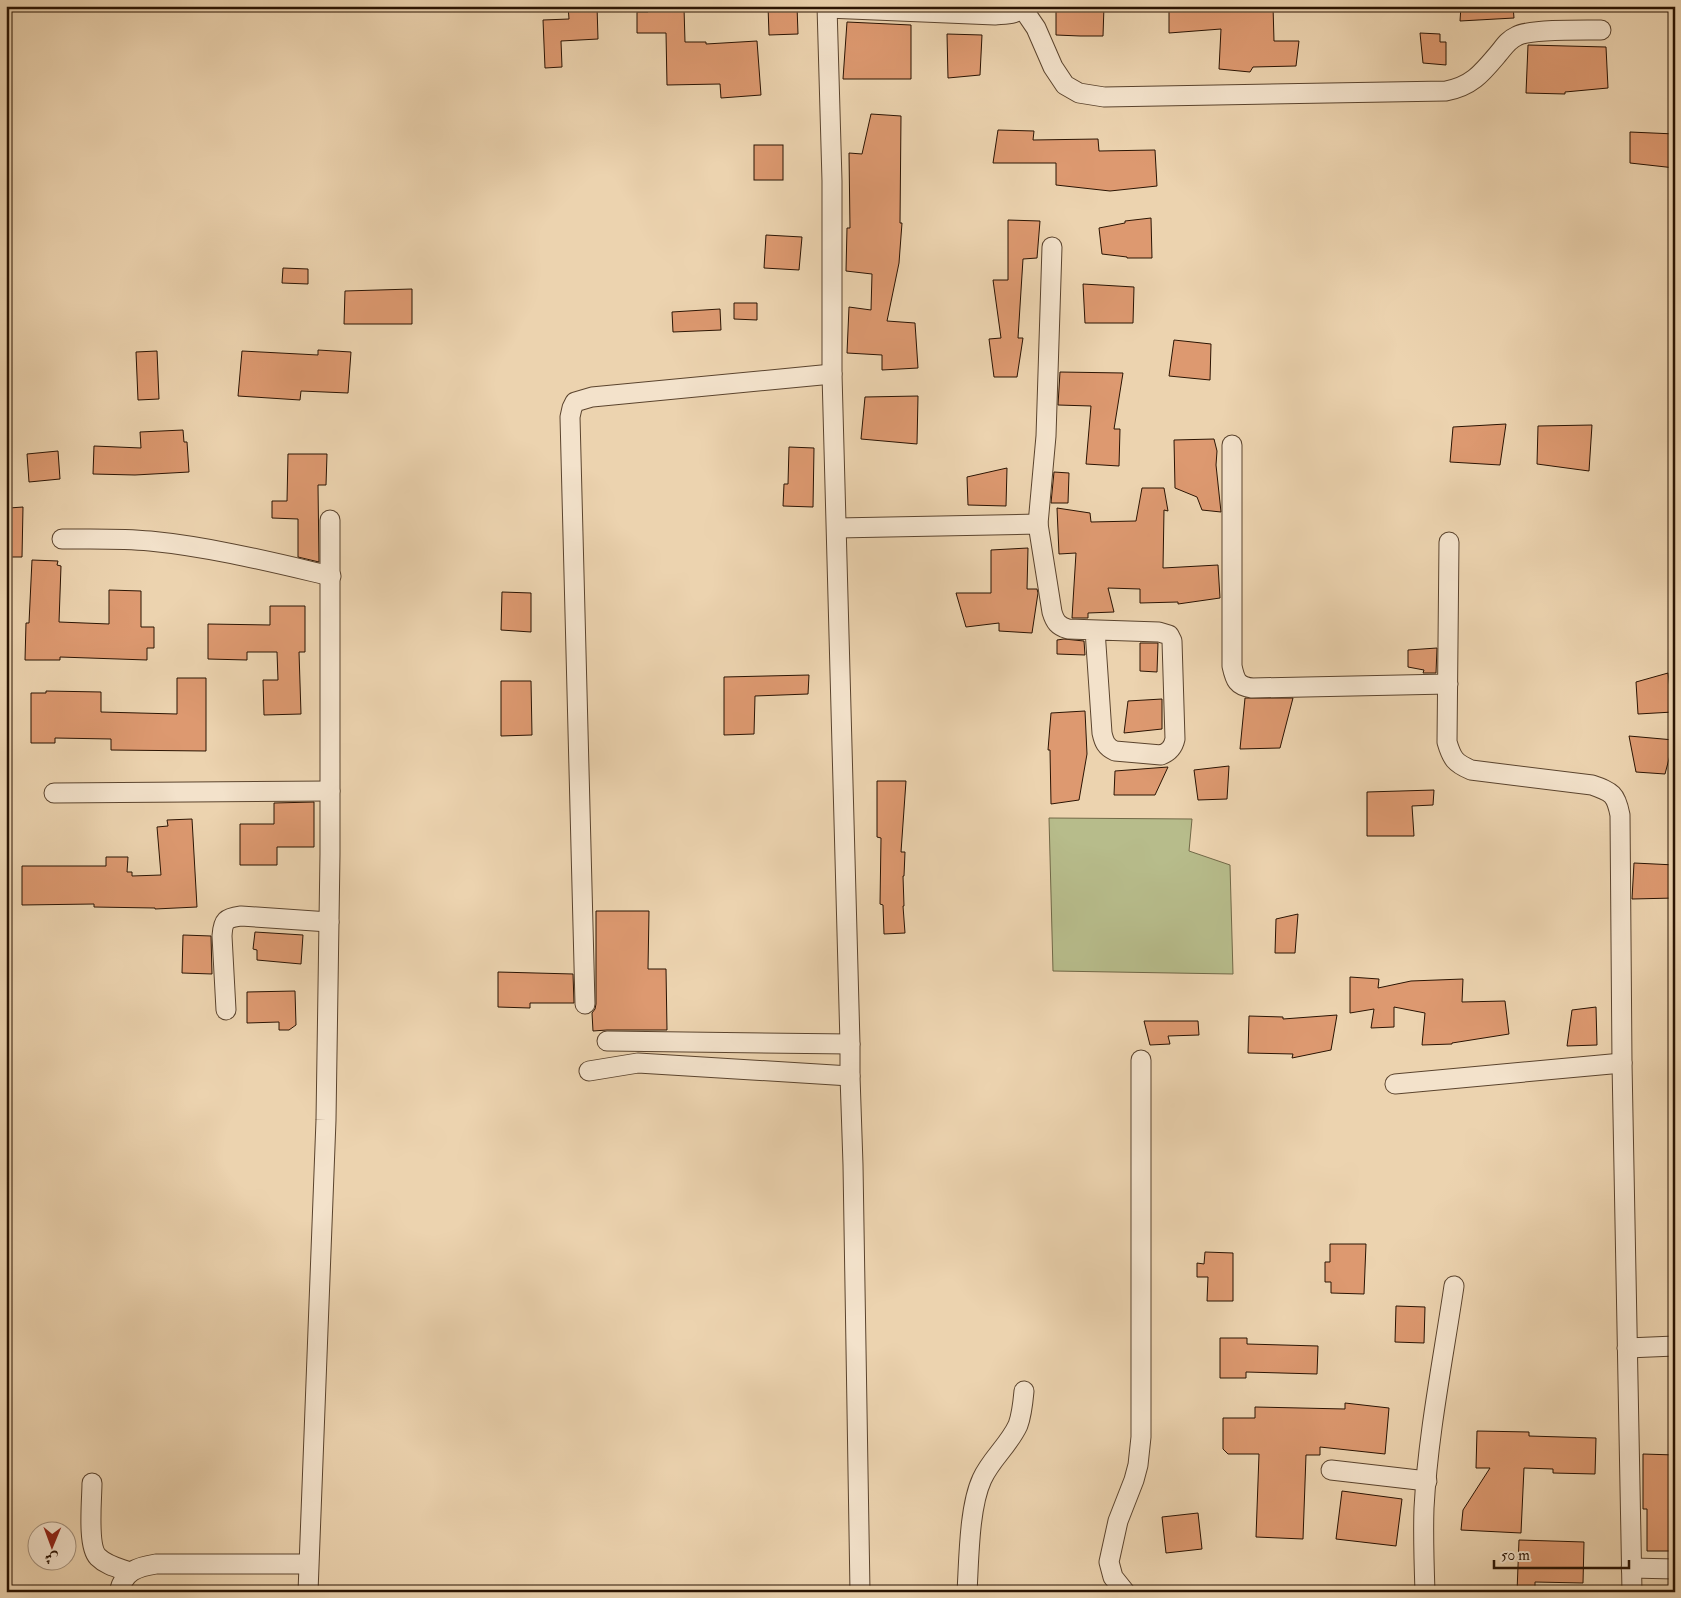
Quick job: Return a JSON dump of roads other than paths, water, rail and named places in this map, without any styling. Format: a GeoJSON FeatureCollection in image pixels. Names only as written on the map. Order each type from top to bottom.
{"type":"FeatureCollection","features":[{"type":"Feature","properties":{"kind":"street"},"geometry":{"type":"LineString","coordinates":[[860,1592],[850,1044],[832,374],[832,181],[827,7],[995,15],[1012,14],[1024,8],[1036,28],[1053,67],[1065,85],[1079,93],[1104,97],[1446,91],[1460,88],[1482,74],[1508,42],[1519,34],[1601,30]]}},
{"type":"Feature","properties":{"kind":"street"},"geometry":{"type":"LineString","coordinates":[[1052,247],[1046,436],[1038,524],[1054,621],[1060,627],[1068,629],[1159,632],[1169,635],[1172,641],[1175,739],[1173,747],[1167,752],[1160,755],[1115,751],[1108,748],[1104,742],[1095,630]]}},
{"type":"Feature","properties":{"kind":"street"},"geometry":{"type":"LineString","coordinates":[[585,1004],[570,417],[572,408],[575,402],[592,397],[832,374]]}},
{"type":"Feature","properties":{"kind":"street"},"geometry":{"type":"LineString","coordinates":[[1232,445],[1232,666],[1237,682],[1242,687],[1252,688],[1448,684]]}},
{"type":"Feature","properties":{"kind":"street"},"geometry":{"type":"LineString","coordinates":[[308,1592],[326,1130],[330,791],[330,520]]}},
{"type":"Feature","properties":{"kind":"street"},"geometry":{"type":"LineString","coordinates":[[837,528],[1038,524]]}},
{"type":"Feature","properties":{"kind":"street"},"geometry":{"type":"LineString","coordinates":[[62,539],[149,541],[191,546],[222,551],[331,576]]}},
{"type":"Feature","properties":{"kind":"street"},"geometry":{"type":"LineString","coordinates":[[1449,542],[1447,742],[1451,755],[1458,764],[1471,770],[1592,785],[1614,794],[1618,803],[1620,815],[1622,1063],[1632,1592]]}},
{"type":"Feature","properties":{"kind":"street"},"geometry":{"type":"LineString","coordinates":[[54,793],[330,791]]}},
{"type":"Feature","properties":{"kind":"street"},"geometry":{"type":"LineString","coordinates":[[226,1010],[222,926],[226,920],[241,916],[329,922]]}},
{"type":"Feature","properties":{"kind":"street"},"geometry":{"type":"LineString","coordinates":[[607,1041],[850,1044]]}},
{"type":"Feature","properties":{"kind":"street"},"geometry":{"type":"LineString","coordinates":[[1125,1592],[1113,1577],[1108,1562],[1118,1521],[1138,1465],[1141,1437],[1140,1060]]}},
{"type":"Feature","properties":{"kind":"street"},"geometry":{"type":"LineString","coordinates":[[1395,1084],[1622,1063]]}},
{"type":"Feature","properties":{"kind":"street"},"geometry":{"type":"LineString","coordinates":[[589,1071],[638,1064],[850,1076]]}},
{"type":"Feature","properties":{"kind":"street"},"geometry":{"type":"LineString","coordinates":[[1425,1592],[1423,1546],[1430,1449],[1454,1286]]}},
{"type":"Feature","properties":{"kind":"street"},"geometry":{"type":"LineString","coordinates":[[1627,1348],[1675,1346]]}},
{"type":"Feature","properties":{"kind":"street"},"geometry":{"type":"LineString","coordinates":[[967,1592],[974,1502],[982,1478],[1018,1425],[1022,1411],[1024,1391]]}},
{"type":"Feature","properties":{"kind":"street"},"geometry":{"type":"LineString","coordinates":[[1331,1470],[1427,1481]]}},
{"type":"Feature","properties":{"kind":"street"},"geometry":{"type":"LineString","coordinates":[[92,1483],[92,1544],[96,1556],[108,1564],[130,1572]]}},
{"type":"Feature","properties":{"kind":"street"},"geometry":{"type":"LineString","coordinates":[[119,1592],[122,1581],[130,1572],[141,1567],[156,1564],[308,1564]]}},
{"type":"Feature","properties":{"kind":"street"},"geometry":{"type":"LineString","coordinates":[[1631,1568],[1675,1569]]}}]}
